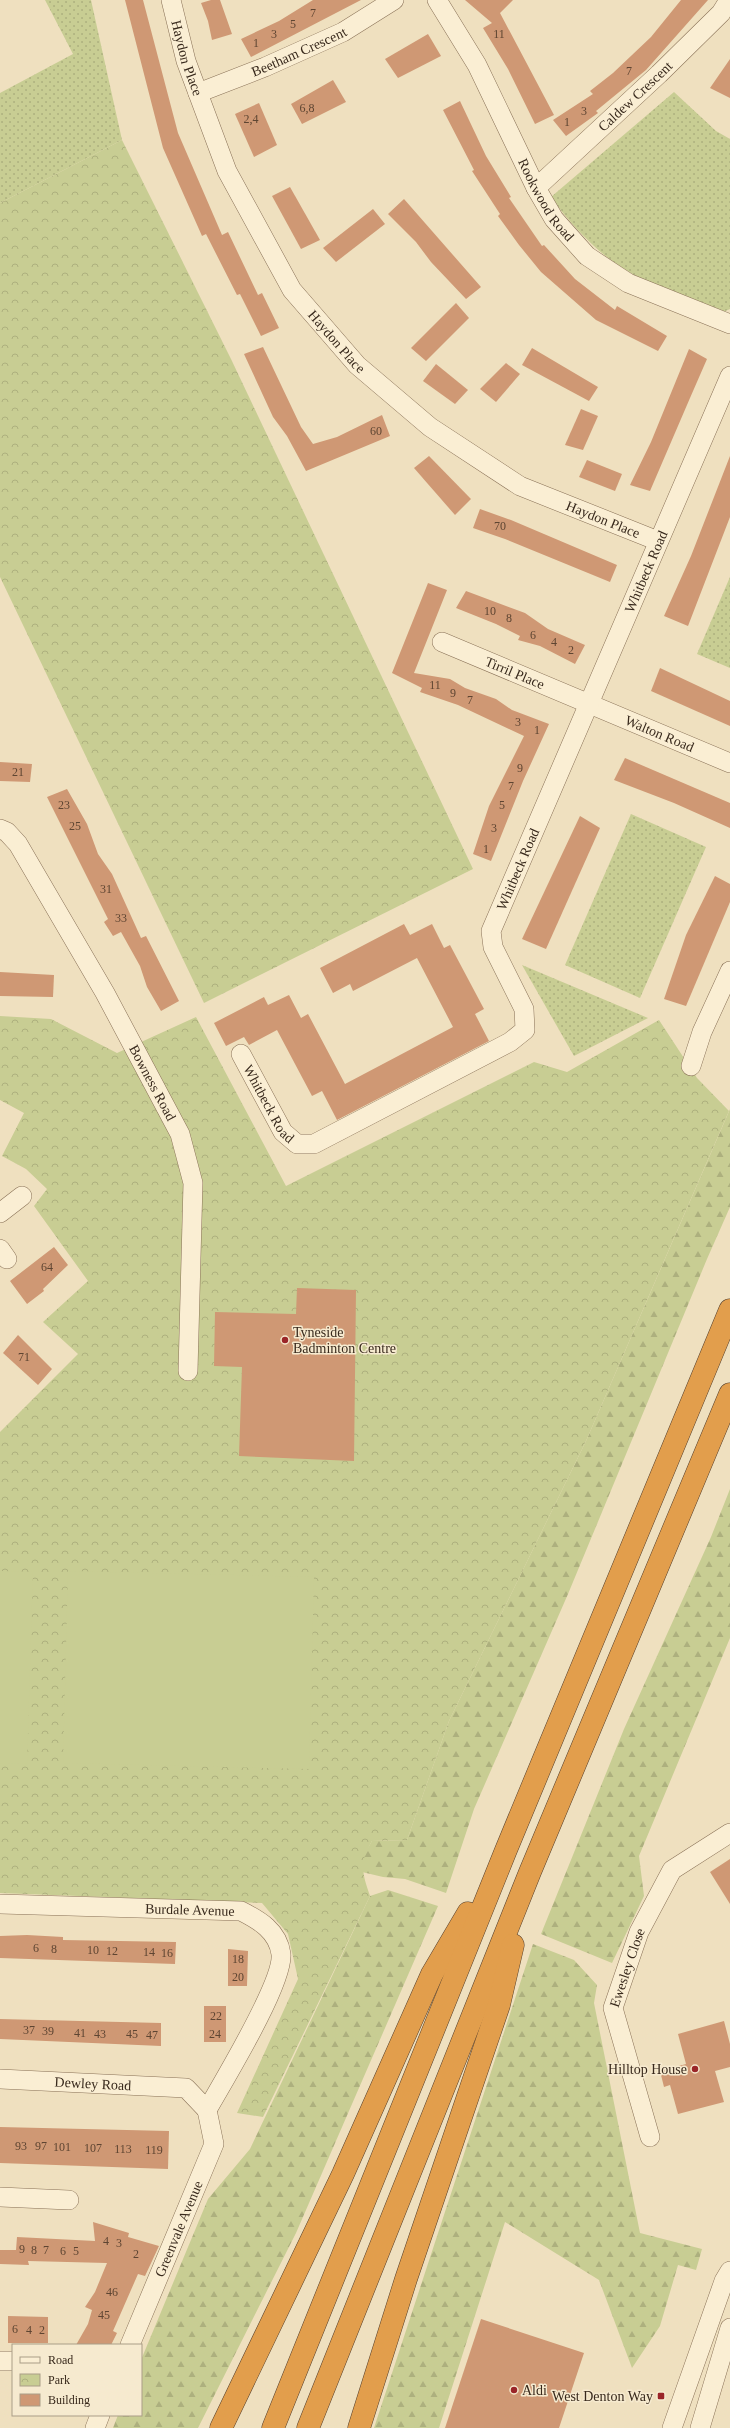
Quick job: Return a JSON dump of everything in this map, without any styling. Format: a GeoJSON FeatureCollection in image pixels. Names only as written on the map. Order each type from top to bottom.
{"type":"FeatureCollection","features":[{"type":"Feature","properties":{"kind":"highway"},"geometry":{"type":"LineString","coordinates":[[273,2428],[506,1850],[730,1310]]}},
{"type":"Feature","properties":{"kind":"highway"},"geometry":{"type":"LineString","coordinates":[[308,2428],[530,1872],[730,1394]]}},
{"type":"Feature","properties":{"kind":"highway"},"geometry":{"type":"LineString","coordinates":[[221,2428],[343,2174],[432,1974],[506,1850]]}},
{"type":"Feature","properties":{"kind":"highway"},"geometry":{"type":"LineString","coordinates":[[359,2428],[406,2279],[499,2005],[530,1872]]}},
{"type":"Feature","properties":{"kind":"street","name":"Haydon Place"},"geometry":{"type":"LineString","coordinates":[[171,0],[186,61],[227,171],[292,290],[356,364],[430,428],[520,486],[658,541]]}},
{"type":"Feature","properties":{"kind":"street","name":"Beetham Crescent"},"geometry":{"type":"LineString","coordinates":[[198,94],[265,67],[343,32],[394,0]]}},
{"type":"Feature","properties":{"kind":"street","name":"Rookwood Road"},"geometry":{"type":"LineString","coordinates":[[437,0],[477,65],[536,188],[554,219],[587,256],[628,283],[730,324]]}},
{"type":"Feature","properties":{"kind":"street","name":"Caldew Crescent"},"geometry":{"type":"LineString","coordinates":[[536,188],[721,13],[729,0]]}},
{"type":"Feature","properties":{"kind":"street","name":"Whitbeck Road"},"geometry":{"type":"LineString","coordinates":[[241,1054],[283,1132],[297,1144],[314,1144],[510,1042],[525,1030],[524,1009],[493,947],[492,931],[730,376]]}},
{"type":"Feature","properties":{"kind":"street","name":"Tirril Place"},"geometry":{"type":"LineString","coordinates":[[442,642],[589,702]]}},
{"type":"Feature","properties":{"kind":"street","name":"Walton Road"},"geometry":{"type":"LineString","coordinates":[[589,702],[730,763]]}},
{"type":"Feature","properties":{"kind":"street","name":"Bowness Road"},"geometry":{"type":"LineString","coordinates":[[0,829],[7,832],[18,844],[105,994],[180,1134],[193,1184],[188,1372]]}},
{"type":"Feature","properties":{"kind":"street"},"geometry":{"type":"LineString","coordinates":[[691,1066],[702,1032],[730,971]]}},
{"type":"Feature","properties":{"kind":"street"},"geometry":{"type":"LineString","coordinates":[[0,1213],[22,1196]]}},
{"type":"Feature","properties":{"kind":"street","name":"Ewesley Close"},"geometry":{"type":"LineString","coordinates":[[650,2137],[613,2008],[639,1932],[672,1870],[730,1833]]}},
{"type":"Feature","properties":{"kind":"street","name":"Burdale Avenue"},"geometry":{"type":"LineString","coordinates":[[0,1904],[241,1911],[261,1921],[274,1936],[281,1954],[272,1993],[207,2110]]}},
{"type":"Feature","properties":{"kind":"street","name":"Dewley Road"},"geometry":{"type":"LineString","coordinates":[[0,2079],[186,2088],[207,2110]]}},
{"type":"Feature","properties":{"kind":"street","name":"Greenvale Avenue"},"geometry":{"type":"LineString","coordinates":[[130,2344],[214,2144],[207,2110]]}},
{"type":"Feature","properties":{"kind":"street"},"geometry":{"type":"LineString","coordinates":[[0,2197],[69,2200]]}},
{"type":"Feature","properties":{"kind":"street"},"geometry":{"type":"LineString","coordinates":[[672,2428],[724,2281],[730,2271]]}},
{"type":"Feature","properties":{"kind":"street"},"geometry":{"type":"LineString","coordinates":[[700,2428],[730,2328]]}},
{"type":"Feature","properties":{"kind":"street"},"geometry":{"type":"LineString","coordinates":[[0,2361],[12,2361]]}},
{"type":"Feature","properties":{"kind":"street"},"geometry":{"type":"LineString","coordinates":[[95,2428],[100,2416]]}},
{"type":"Feature","properties":{"kind":"green space"},"geometry":{"type":"Polygon","coordinates":[[[45,0],[91,0],[122,140],[0,203],[0,93],[73,54],[45,0]]]}},
{"type":"Feature","properties":{"kind":"green space"},"geometry":{"type":"Polygon","coordinates":[[[674,92],[716,131],[730,139],[730,309],[721,313],[653,285],[615,263],[580,233],[551,197],[674,92]]]}},
{"type":"Feature","properties":{"kind":"green space"},"geometry":{"type":"Polygon","coordinates":[[[122,140],[231,359],[473,869],[204,1003],[0,577],[0,203],[122,140]]]}},
{"type":"Feature","properties":{"kind":"green space"},"geometry":{"type":"Polygon","coordinates":[[[730,577],[730,668],[697,654],[730,577]]]}},
{"type":"Feature","properties":{"kind":"green space"},"geometry":{"type":"Polygon","coordinates":[[[631,814],[706,847],[640,998],[565,965],[631,814]]]}},
{"type":"Feature","properties":{"kind":"green space"},"geometry":{"type":"Polygon","coordinates":[[[522,965],[648,1018],[574,1056],[522,965]]]}},
{"type":"Feature","properties":{"kind":"green space"},"geometry":{"type":"Polygon","coordinates":[[[0,1016],[51,1019],[117,1053],[196,1017],[286,1186],[534,1062],[567,1072],[659,1020],[697,1078],[729,1111],[586,1441],[449,1721],[407,1840],[372,1841],[368,1849],[363,1868],[365,1881],[370,1896],[263,2117],[237,2113],[298,1979],[288,1934],[262,1903],[0,1893],[0,1432],[78,1354],[43,1322],[88,1281],[34,1206],[47,1189],[26,1169],[2,1156],[24,1113],[0,1100],[0,1016]]]}},
{"type":"Feature","properties":{"kind":"green space"},"geometry":{"type":"Polygon","coordinates":[[[730,1109],[730,1207],[568,1594],[474,1809],[446,1893],[405,1879],[383,1877],[362,1872],[363,1856],[372,1841],[407,1840],[449,1721],[586,1441],[730,1109]]]}},
{"type":"Feature","properties":{"kind":"green space"},"geometry":{"type":"Polygon","coordinates":[[[730,1489],[730,1638],[639,1856],[644,1896],[612,1963],[541,1934],[624,1729],[711,1537],[730,1489]]]}},
{"type":"Feature","properties":{"kind":"green space"},"geometry":{"type":"Polygon","coordinates":[[[0,1571],[33,1572],[27,1764],[0,1763],[0,1571]]]}},
{"type":"Feature","properties":{"kind":"green space"},"geometry":{"type":"Polygon","coordinates":[[[68,1571],[314,1577],[309,1769],[63,1763],[68,1571]]]}},
{"type":"Feature","properties":{"kind":"green space"},"geometry":{"type":"Polygon","coordinates":[[[388,1890],[438,1906],[296,2233],[198,2428],[113,2428],[118,2416],[142,2416],[142,2358],[208,2199],[250,2149],[370,1896],[388,1890]]]}},
{"type":"Feature","properties":{"kind":"green space"},"geometry":{"type":"Polygon","coordinates":[[[533,1944],[574,1960],[597,1985],[594,2003],[640,2233],[702,2249],[696,2270],[678,2265],[660,2326],[632,2368],[599,2280],[505,2222],[439,2428],[374,2428],[533,1944]]]}},
{"type":"Feature","properties":{"kind":"building"},"geometry":{"type":"Polygon","coordinates":[[[125,0],[143,0],[178,133],[222,235],[228,232],[258,295],[262,293],[279,328],[261,336],[240,294],[237,295],[206,234],[202,236],[163,148],[125,0]]]}},
{"type":"Feature","properties":{"kind":"building"},"geometry":{"type":"Polygon","coordinates":[[[211,0],[220,0],[232,34],[212,40],[208,21],[201,3],[211,0]]]}},
{"type":"Feature","properties":{"kind":"building"},"geometry":{"type":"Polygon","coordinates":[[[313,0],[361,0],[251,57],[241,39],[279,21],[313,0]]]}},
{"type":"Feature","properties":{"kind":"building"},"geometry":{"type":"Polygon","coordinates":[[[465,0],[513,0],[500,13],[554,115],[535,124],[508,69],[483,28],[492,23],[465,0]]]}},
{"type":"Feature","properties":{"kind":"building"},"geometry":{"type":"Polygon","coordinates":[[[681,0],[708,0],[646,70],[596,111],[598,113],[566,136],[553,120],[593,94],[590,91],[613,73],[651,37],[681,0]]]}},
{"type":"Feature","properties":{"kind":"building"},"geometry":{"type":"Polygon","coordinates":[[[428,34],[441,56],[398,78],[385,59],[428,34]]]}},
{"type":"Feature","properties":{"kind":"building"},"geometry":{"type":"Polygon","coordinates":[[[730,59],[730,98],[710,88],[730,59]]]}},
{"type":"Feature","properties":{"kind":"building"},"geometry":{"type":"Polygon","coordinates":[[[333,80],[346,102],[302,124],[291,104],[333,80]]]}},
{"type":"Feature","properties":{"kind":"building"},"geometry":{"type":"Polygon","coordinates":[[[460,101],[486,156],[511,197],[509,198],[542,246],[544,245],[575,279],[615,310],[617,306],[667,336],[658,351],[596,320],[541,272],[519,245],[498,216],[500,214],[472,171],[474,170],[443,110],[460,101]]]}},
{"type":"Feature","properties":{"kind":"building"},"geometry":{"type":"Polygon","coordinates":[[[259,103],[277,145],[254,157],[235,114],[259,103]]]}},
{"type":"Feature","properties":{"kind":"building"},"geometry":{"type":"Polygon","coordinates":[[[290,187],[320,240],[301,249],[272,196],[290,187]]]}},
{"type":"Feature","properties":{"kind":"building"},"geometry":{"type":"Polygon","coordinates":[[[404,199],[481,287],[466,299],[431,262],[416,242],[388,214],[404,199]]]}},
{"type":"Feature","properties":{"kind":"building"},"geometry":{"type":"Polygon","coordinates":[[[373,209],[385,224],[336,262],[323,248],[373,209]]]}},
{"type":"Feature","properties":{"kind":"building"},"geometry":{"type":"Polygon","coordinates":[[[456,303],[469,318],[426,361],[411,348],[456,303]]]}},
{"type":"Feature","properties":{"kind":"building"},"geometry":{"type":"Polygon","coordinates":[[[263,347],[301,427],[313,444],[337,437],[382,415],[390,436],[306,471],[287,436],[273,417],[244,354],[263,347]]]}},
{"type":"Feature","properties":{"kind":"building"},"geometry":{"type":"Polygon","coordinates":[[[532,348],[598,387],[589,401],[522,365],[532,348]]]}},
{"type":"Feature","properties":{"kind":"building"},"geometry":{"type":"Polygon","coordinates":[[[689,349],[707,359],[650,491],[630,485],[651,442],[689,349]]]}},
{"type":"Feature","properties":{"kind":"building"},"geometry":{"type":"Polygon","coordinates":[[[506,363],[520,374],[496,402],[480,389],[506,363]]]}},
{"type":"Feature","properties":{"kind":"building"},"geometry":{"type":"Polygon","coordinates":[[[436,364],[468,390],[455,404],[423,381],[436,364]]]}},
{"type":"Feature","properties":{"kind":"building"},"geometry":{"type":"Polygon","coordinates":[[[581,409],[598,416],[583,450],[565,445],[581,409]]]}},
{"type":"Feature","properties":{"kind":"building"},"geometry":{"type":"Polygon","coordinates":[[[429,456],[471,499],[455,515],[414,468],[429,456]]]}},
{"type":"Feature","properties":{"kind":"building"},"geometry":{"type":"Polygon","coordinates":[[[730,456],[730,517],[688,626],[664,616],[691,556],[730,456]]]}},
{"type":"Feature","properties":{"kind":"building"},"geometry":{"type":"Polygon","coordinates":[[[587,460],[622,474],[615,491],[579,477],[587,460]]]}},
{"type":"Feature","properties":{"kind":"building"},"geometry":{"type":"Polygon","coordinates":[[[480,509],[511,520],[617,565],[610,582],[505,539],[473,528],[480,509]]]}},
{"type":"Feature","properties":{"kind":"building"},"geometry":{"type":"Polygon","coordinates":[[[428,583],[447,590],[414,673],[450,679],[465,688],[496,699],[512,710],[549,724],[523,781],[491,861],[473,854],[489,806],[524,736],[458,705],[420,692],[422,688],[392,673],[428,583]]]}},
{"type":"Feature","properties":{"kind":"building"},"geometry":{"type":"Polygon","coordinates":[[[466,591],[525,613],[548,629],[585,645],[575,664],[540,646],[518,640],[520,636],[496,624],[456,608],[466,591]]]}},
{"type":"Feature","properties":{"kind":"building"},"geometry":{"type":"Polygon","coordinates":[[[660,668],[730,701],[730,726],[651,691],[660,668]]]}},
{"type":"Feature","properties":{"kind":"building"},"geometry":{"type":"Polygon","coordinates":[[[625,758],[730,803],[730,828],[674,803],[614,780],[625,758]]]}},
{"type":"Feature","properties":{"kind":"building"},"geometry":{"type":"Polygon","coordinates":[[[0,762],[32,764],[30,782],[0,781],[0,762]]]}},
{"type":"Feature","properties":{"kind":"building"},"geometry":{"type":"Polygon","coordinates":[[[67,789],[87,824],[98,854],[112,874],[141,938],[146,936],[179,1001],[161,1011],[147,987],[140,966],[121,932],[113,936],[104,922],[108,919],[47,797],[67,789]]]}},
{"type":"Feature","properties":{"kind":"building"},"geometry":{"type":"Polygon","coordinates":[[[580,816],[600,828],[546,949],[522,939],[580,816]]]}},
{"type":"Feature","properties":{"kind":"building"},"geometry":{"type":"Polygon","coordinates":[[[715,876],[730,884],[730,902],[686,1006],[664,999],[686,935],[715,876]]]}},
{"type":"Feature","properties":{"kind":"building"},"geometry":{"type":"Polygon","coordinates":[[[404,924],[410,935],[432,924],[444,948],[450,945],[484,1009],[475,1014],[489,1041],[337,1120],[322,1091],[312,1096],[277,1030],[249,1045],[244,1037],[226,1046],[214,1023],[264,997],[268,1005],[289,995],[301,1018],[308,1014],[345,1084],[453,1027],[417,958],[353,991],[350,984],[333,993],[320,968],[404,924]]]}},
{"type":"Feature","properties":{"kind":"building"},"geometry":{"type":"Polygon","coordinates":[[[0,972],[54,975],[53,997],[0,996],[0,972]]]}},
{"type":"Feature","properties":{"kind":"building"},"geometry":{"type":"Polygon","coordinates":[[[54,1247],[68,1265],[43,1289],[44,1291],[27,1304],[10,1281],[54,1247]]]}},
{"type":"Feature","properties":{"kind":"building"},"geometry":{"type":"Polygon","coordinates":[[[297,1288],[356,1290],[354,1461],[239,1456],[242,1367],[214,1366],[215,1312],[296,1314],[297,1288]]]}},
{"type":"Feature","properties":{"kind":"building"},"geometry":{"type":"Polygon","coordinates":[[[18,1335],[52,1369],[38,1385],[3,1353],[18,1335]]]}},
{"type":"Feature","properties":{"kind":"building"},"geometry":{"type":"Polygon","coordinates":[[[730,1859],[730,1904],[710,1872],[730,1859]]]}},
{"type":"Feature","properties":{"kind":"building"},"geometry":{"type":"Polygon","coordinates":[[[27,1935],[63,1937],[63,1940],[176,1942],[175,1964],[0,1958],[0,1936],[27,1935]]]}},
{"type":"Feature","properties":{"kind":"building"},"geometry":{"type":"Polygon","coordinates":[[[228,1949],[248,1951],[247,1986],[228,1986],[228,1949]]]}},
{"type":"Feature","properties":{"kind":"building"},"geometry":{"type":"Polygon","coordinates":[[[204,2006],[226,2006],[226,2042],[204,2042],[204,2006]]]}},
{"type":"Feature","properties":{"kind":"building"},"geometry":{"type":"Polygon","coordinates":[[[0,2019],[161,2023],[161,2046],[0,2039],[0,2019]]]}},
{"type":"Feature","properties":{"kind":"building","name":"Hilltop House"},"geometry":{"type":"Polygon","coordinates":[[[724,2021],[730,2044],[730,2067],[715,2071],[724,2102],[678,2114],[670,2085],[664,2087],[660,2071],[686,2064],[678,2034],[724,2021]]]}},
{"type":"Feature","properties":{"kind":"building"},"geometry":{"type":"Polygon","coordinates":[[[0,2127],[169,2131],[168,2169],[0,2163],[0,2127]]]}},
{"type":"Feature","properties":{"kind":"building"},"geometry":{"type":"Polygon","coordinates":[[[93,2222],[129,2233],[128,2237],[159,2246],[145,2276],[138,2274],[113,2331],[117,2333],[112,2344],[77,2344],[88,2324],[92,2310],[85,2307],[95,2292],[107,2263],[28,2261],[29,2265],[0,2264],[0,2250],[16,2250],[17,2237],[95,2241],[93,2222]]]}},
{"type":"Feature","properties":{"kind":"building"},"geometry":{"type":"Polygon","coordinates":[[[8,2316],[48,2317],[48,2343],[8,2343],[8,2316]]]}},
{"type":"Feature","properties":{"kind":"building","name":"Aldi"},"geometry":{"type":"Polygon","coordinates":[[[481,2319],[584,2353],[559,2428],[445,2428],[481,2319]]]}},
{"type":"Feature","properties":{"kind":"place","name":"Tyneside Badminton Centre"},"geometry":{"type":"Point","coordinates":[285,1340]}},
{"type":"Feature","properties":{"kind":"place","name":"Hilltop House"},"geometry":{"type":"Point","coordinates":[695,2069]}},
{"type":"Feature","properties":{"kind":"place","name":"Aldi"},"geometry":{"type":"Point","coordinates":[514,2390]}},
{"type":"Feature","properties":{"kind":"place","name":"West Denton Way"},"geometry":{"type":"Point","coordinates":[661,2396]}}]}
